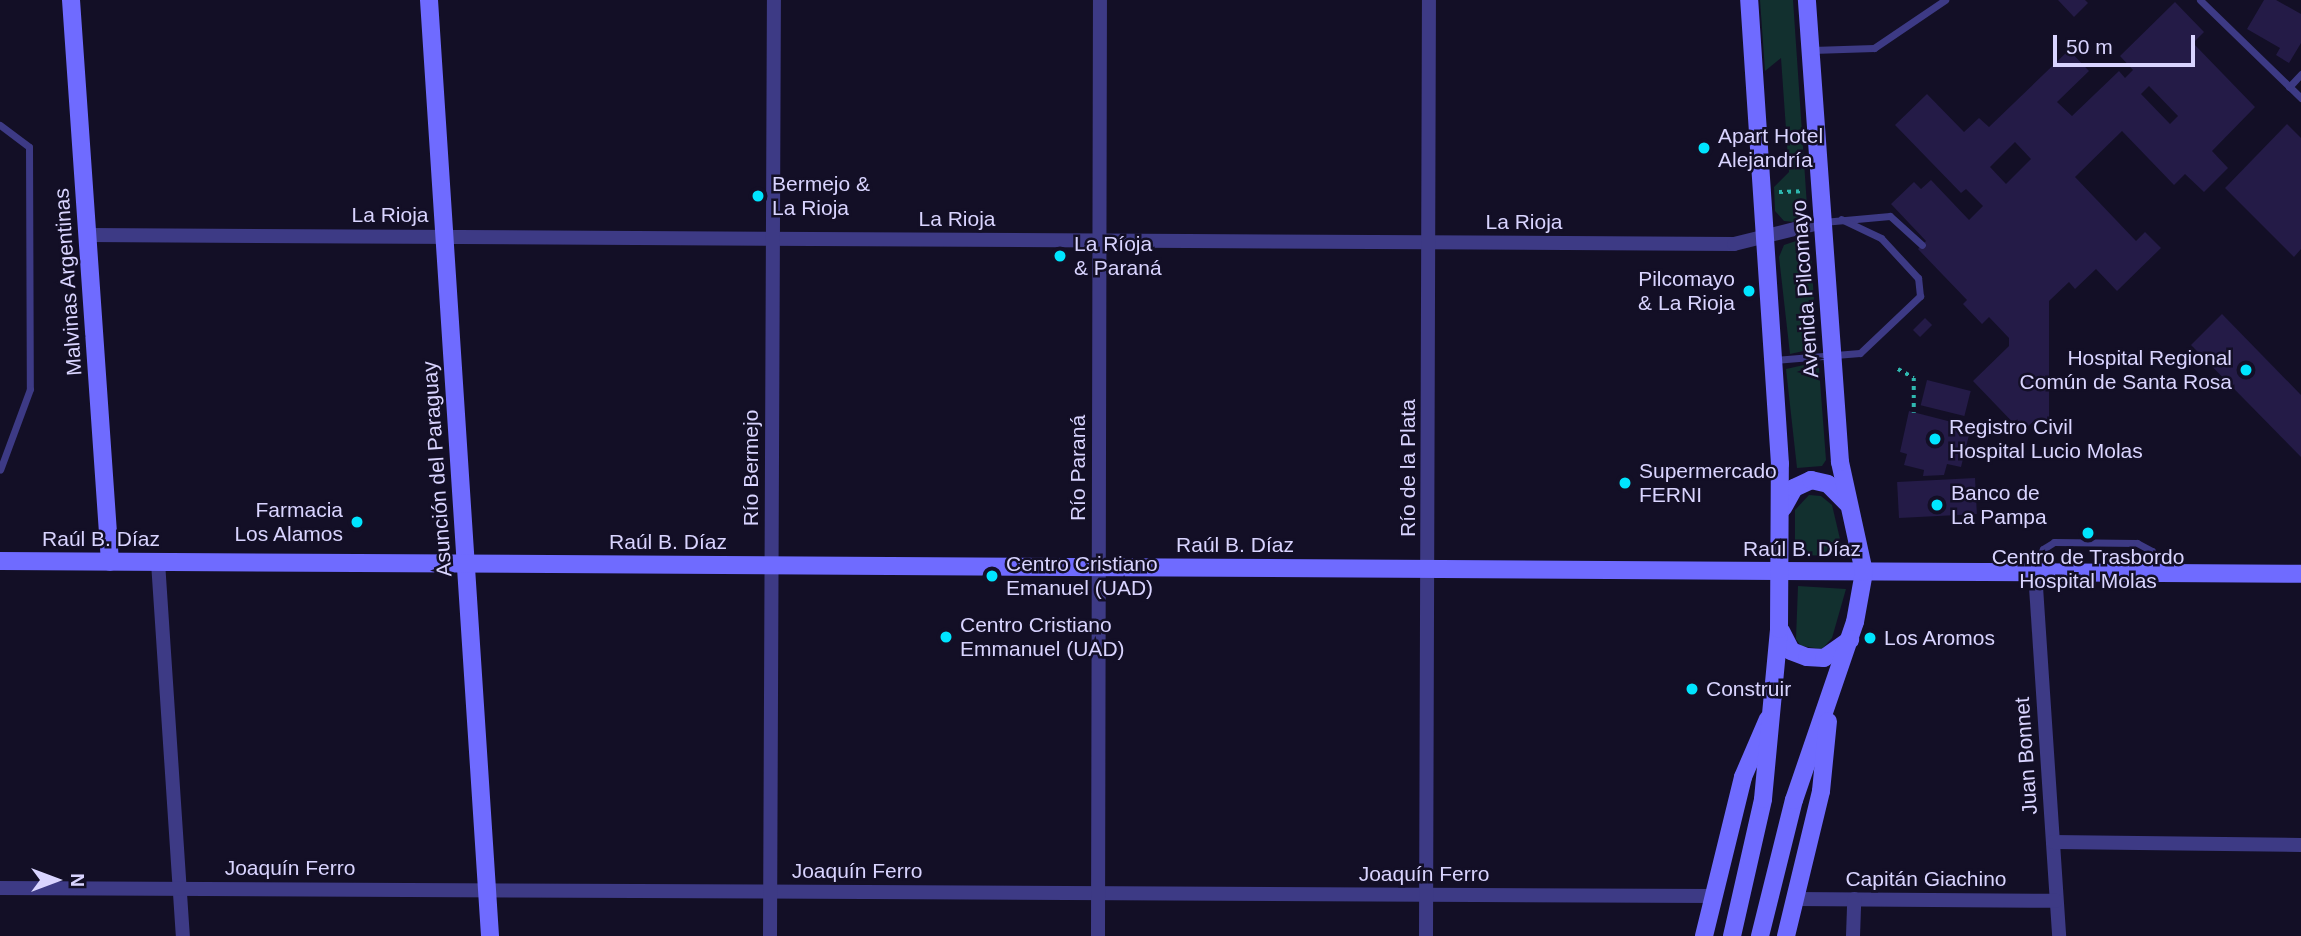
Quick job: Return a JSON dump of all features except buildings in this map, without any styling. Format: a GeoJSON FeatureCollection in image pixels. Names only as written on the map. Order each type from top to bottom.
{"type":"FeatureCollection","features":[{"type":"Feature","properties":{"kind":"main road","name":"Malvinas Argentinas"},"geometry":{"type":"LineString","coordinates":[[71,0],[110,562]]}},
{"type":"Feature","properties":{"kind":"main road","name":"Asunción del Paraguay"},"geometry":{"type":"LineString","coordinates":[[429,0],[490,936]]}},
{"type":"Feature","properties":{"kind":"main road","name":"Avenida Pilcomayo"},"geometry":{"type":"LineString","coordinates":[[1732,936],[1761,815],[1780,629],[1781,515],[1749,0]]}},
{"type":"Feature","properties":{"kind":"main road","name":"Avenida Pilcomayo"},"geometry":{"type":"LineString","coordinates":[[1807,0],[1832,356],[1849,506],[1864,572]]}},
{"type":"Feature","properties":{"kind":"main road"},"geometry":{"type":"LineString","coordinates":[[1781,515],[1790,491],[1807,481],[1828,484],[1849,506]]}},
{"type":"Feature","properties":{"kind":"main road","name":"Raúl B. Díaz"},"geometry":{"type":"LineString","coordinates":[[0,561],[2301,574]]}},
{"type":"Feature","properties":{"kind":"main road"},"geometry":{"type":"LineString","coordinates":[[1760,936],[1789,818],[1850,640],[1864,572]]}},
{"type":"Feature","properties":{"kind":"main road"},"geometry":{"type":"LineString","coordinates":[[1780,629],[1791,651],[1807,657],[1824,658],[1850,640]]}},
{"type":"Feature","properties":{"kind":"main road"},"geometry":{"type":"LineString","coordinates":[[1786,936],[1821,791],[1831,694]]}},
{"type":"Feature","properties":{"kind":"main road"},"geometry":{"type":"LineString","coordinates":[[1704,936],[1743,777],[1774,706]]}},
{"type":"Feature","properties":{"kind":"street","name":"Río Bermejo"},"geometry":{"type":"LineString","coordinates":[[770,936],[774,0]]}},
{"type":"Feature","properties":{"kind":"street","name":"Río Paraná"},"geometry":{"type":"LineString","coordinates":[[1098,936],[1100,0]]}},
{"type":"Feature","properties":{"kind":"street","name":"Río de la Plata"},"geometry":{"type":"LineString","coordinates":[[1426,936],[1429,0]]}},
{"type":"Feature","properties":{"kind":"street","name":"La Rioja"},"geometry":{"type":"LineString","coordinates":[[87,235],[1429,243],[1765,240],[1823,222]]}},
{"type":"Feature","properties":{"kind":"street"},"geometry":{"type":"LineString","coordinates":[[158,562],[183,936]]}},
{"type":"Feature","properties":{"kind":"street","name":"Juan Bonnet"},"geometry":{"type":"LineString","coordinates":[[2035,572],[2059,936]]}},
{"type":"Feature","properties":{"kind":"street"},"geometry":{"type":"LineString","coordinates":[[2053,842],[2301,845]]}},
{"type":"Feature","properties":{"kind":"street","name":"Joaquín Ferro"},"geometry":{"type":"LineString","coordinates":[[0,888],[1714,896]]}},
{"type":"Feature","properties":{"kind":"street","name":"Capitán Giachino"},"geometry":{"type":"LineString","coordinates":[[1795,899],[2056,901]]}},
{"type":"Feature","properties":{"kind":"street"},"geometry":{"type":"LineString","coordinates":[[1853,936],[1854,899]]}},
{"type":"Feature","properties":{"kind":"lane"},"geometry":{"type":"LineString","coordinates":[[1811,50],[1874,48],[1945,0]]}},
{"type":"Feature","properties":{"kind":"lane"},"geometry":{"type":"LineString","coordinates":[[2200,0],[2301,98]]}},
{"type":"Feature","properties":{"kind":"lane"},"geometry":{"type":"LineString","coordinates":[[2289,87],[2301,74]]}},
{"type":"Feature","properties":{"kind":"lane"},"geometry":{"type":"LineString","coordinates":[[0,125],[29,147],[30,389],[0,470]]}},
{"type":"Feature","properties":{"kind":"lane"},"geometry":{"type":"LineString","coordinates":[[1823,222],[1890,216],[1922,245]]}},
{"type":"Feature","properties":{"kind":"lane"},"geometry":{"type":"LineString","coordinates":[[1773,360],[1832,356],[1868,348],[1915,302],[1921,288],[1916,275],[1881,238],[1841,219]]}},
{"type":"Feature","properties":{"kind":"lane"},"geometry":{"type":"LineString","coordinates":[[2035,572],[2043,549],[2057,542],[2141,543],[2151,551],[2160,573]]}},
{"type":"Feature","properties":{"kind":"path"},"geometry":{"type":"LineString","coordinates":[[1774,192],[1806,191]]}},
{"type":"Feature","properties":{"kind":"path"},"geometry":{"type":"LineString","coordinates":[[1898,369],[1914,378],[1914,413]]}},
{"type":"Feature","properties":{"kind":"green space"},"geometry":{"type":"Polygon","coordinates":[[[1760,0],[1793,0],[1807,206],[1795,222],[1784,221],[1775,211],[1774,187],[1789,172],[1781,58],[1765,71],[1760,0]]]}},
{"type":"Feature","properties":{"kind":"green space"},"geometry":{"type":"Polygon","coordinates":[[[1796,241],[1811,254],[1817,348],[1790,354],[1779,257],[1784,245],[1796,241]]]}},
{"type":"Feature","properties":{"kind":"green space"},"geometry":{"type":"Polygon","coordinates":[[[1813,363],[1819,368],[1826,460],[1822,466],[1797,468],[1786,369],[1813,363]]]}},
{"type":"Feature","properties":{"kind":"green space"},"geometry":{"type":"Polygon","coordinates":[[[1809,495],[1821,496],[1832,505],[1844,556],[1795,555],[1795,510],[1809,495]]]}},
{"type":"Feature","properties":{"kind":"green space"},"geometry":{"type":"Polygon","coordinates":[[[1798,586],[1846,589],[1832,638],[1822,649],[1801,646],[1796,639],[1798,586]]]}},
{"type":"Feature","properties":{"kind":"place","name":"Apart Hotel Alejandría"},"geometry":{"type":"Point","coordinates":[1704,148]}},
{"type":"Feature","properties":{"kind":"place","name":"Bermejo & La Rioja"},"geometry":{"type":"Point","coordinates":[758,196]}},
{"type":"Feature","properties":{"kind":"place","name":"La Ríoja & Paraná"},"geometry":{"type":"Point","coordinates":[1060,256]}},
{"type":"Feature","properties":{"kind":"place","name":"Pilcomayo & La Rioja"},"geometry":{"type":"Point","coordinates":[1749,291]}},
{"type":"Feature","properties":{"kind":"place","name":"Hospital Regional Común de Santa Rosa"},"geometry":{"type":"Point","coordinates":[2246,370]}},
{"type":"Feature","properties":{"kind":"place","name":"Registro Civil Hospital Lucio Molas"},"geometry":{"type":"Point","coordinates":[1935,439]}},
{"type":"Feature","properties":{"kind":"place","name":"Supermercado FERNI"},"geometry":{"type":"Point","coordinates":[1625,483]}},
{"type":"Feature","properties":{"kind":"place","name":"Banco de La Pampa"},"geometry":{"type":"Point","coordinates":[1937,505]}},
{"type":"Feature","properties":{"kind":"place","name":"Farmacia Los Alamos"},"geometry":{"type":"Point","coordinates":[357,522]}},
{"type":"Feature","properties":{"kind":"place","name":"Centro de Trasbordo Hospital Molas"},"geometry":{"type":"Point","coordinates":[2088,533]}},
{"type":"Feature","properties":{"kind":"place","name":"Centro Cristiano Emanuel (UAD)"},"geometry":{"type":"Point","coordinates":[992,576]}},
{"type":"Feature","properties":{"kind":"place","name":"Centro Cristiano Emmanuel (UAD)"},"geometry":{"type":"Point","coordinates":[946,637]}},
{"type":"Feature","properties":{"kind":"place","name":"Los Aromos"},"geometry":{"type":"Point","coordinates":[1870,638]}},
{"type":"Feature","properties":{"kind":"place","name":"Construir"},"geometry":{"type":"Point","coordinates":[1692,689]}}]}
